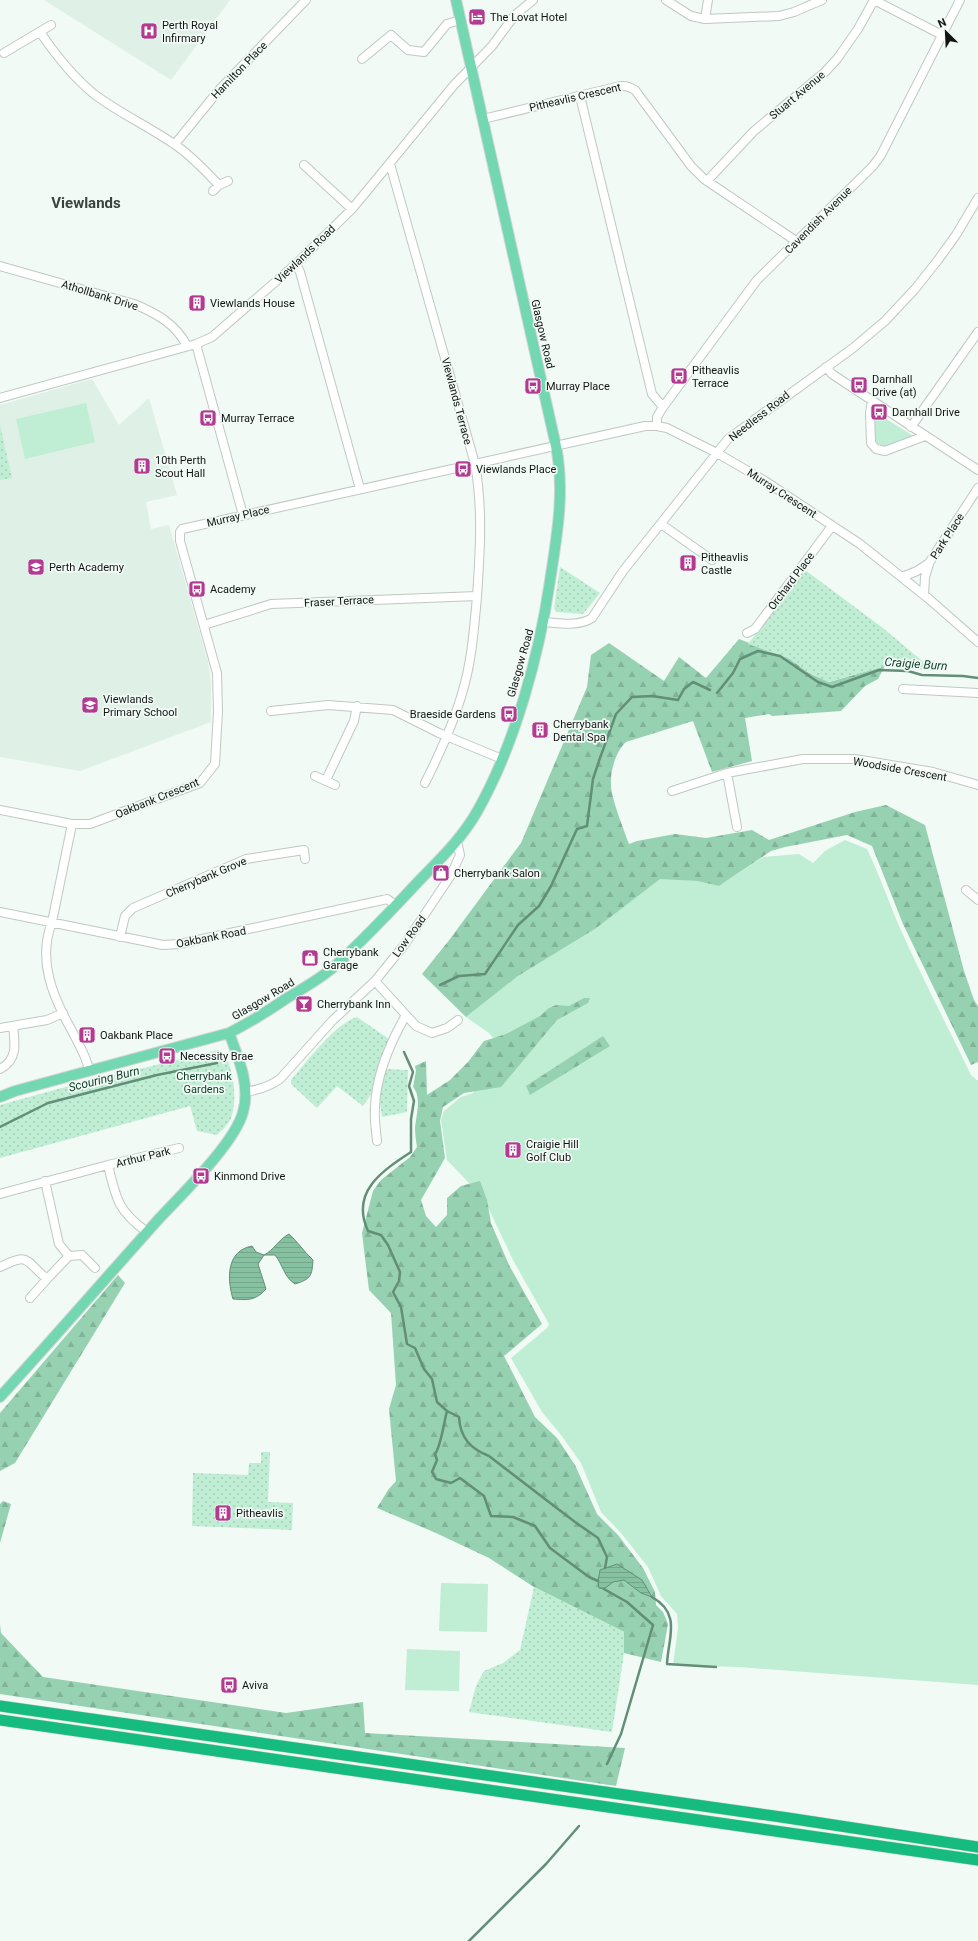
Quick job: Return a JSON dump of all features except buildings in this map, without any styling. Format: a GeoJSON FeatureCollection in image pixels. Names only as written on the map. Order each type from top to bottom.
{"type":"FeatureCollection","features":[{"type":"Feature","properties":{"kind":"highway"},"geometry":{"type":"LineString","coordinates":[[0,1706],[764,1814],[978,1847]]}},
{"type":"Feature","properties":{"kind":"highway"},"geometry":{"type":"LineString","coordinates":[[0,1720],[978,1860]]}},
{"type":"Feature","properties":{"kind":"main road","name":"Glasgow Road"},"geometry":{"type":"LineString","coordinates":[[0,1097],[15,1091],[90,1070],[229,1033],[247,1024],[327,972],[396,905],[457,841],[478,810],[502,759],[531,672],[544,622],[560,514],[561,481],[556,446],[456,0]]}},
{"type":"Feature","properties":{"kind":"main road"},"geometry":{"type":"LineString","coordinates":[[0,1397],[195,1180],[239,1126],[244,1111],[245,1092],[241,1071],[229,1033]]}},
{"type":"Feature","properties":{"kind":"street","name":"Hamilton Place"},"geometry":{"type":"LineString","coordinates":[[175,144],[219,90],[306,0]]}},
{"type":"Feature","properties":{"kind":"street","name":"Viewlands Road"},"geometry":{"type":"LineString","coordinates":[[0,398],[196,344],[212,337],[296,264],[352,209],[454,85],[487,52],[514,16],[533,0]]}},
{"type":"Feature","properties":{"kind":"street"},"geometry":{"type":"LineString","coordinates":[[666,0],[691,16],[706,19],[779,16],[794,12],[822,0]]}},
{"type":"Feature","properties":{"kind":"street"},"geometry":{"type":"LineString","coordinates":[[706,19],[708,0]]}},
{"type":"Feature","properties":{"kind":"street"},"geometry":{"type":"LineString","coordinates":[[874,0],[942,35]]}},
{"type":"Feature","properties":{"kind":"street","name":"Stuart Avenue"},"geometry":{"type":"LineString","coordinates":[[707,181],[754,131],[825,72],[837,59],[858,29],[874,0]]}},
{"type":"Feature","properties":{"kind":"street","name":"Cavendish Avenue"},"geometry":{"type":"LineString","coordinates":[[656,426],[657,417],[663,407],[757,280],[873,166],[881,155],[960,0]]}},
{"type":"Feature","properties":{"kind":"street"},"geometry":{"type":"LineString","coordinates":[[362,59],[391,34],[408,50],[424,52],[447,24],[460,20]]}},
{"type":"Feature","properties":{"kind":"street"},"geometry":{"type":"LineString","coordinates":[[4,53],[51,24]]}},
{"type":"Feature","properties":{"kind":"street"},"geometry":{"type":"LineString","coordinates":[[40,32],[66,66],[92,92],[138,123],[175,144],[192,158],[216,188],[228,181]]}},
{"type":"Feature","properties":{"kind":"street","name":"Pitheavlis Crescent"},"geometry":{"type":"LineString","coordinates":[[482,119],[625,85],[635,90],[691,166],[707,181],[796,241]]}},
{"type":"Feature","properties":{"kind":"street"},"geometry":{"type":"LineString","coordinates":[[580,96],[652,394],[663,407]]}},
{"type":"Feature","properties":{"kind":"street","name":"Viewlands Terrace"},"geometry":{"type":"LineString","coordinates":[[390,164],[474,464],[478,482],[482,537],[473,640],[464,689],[447,736],[425,783]]}},
{"type":"Feature","properties":{"kind":"street"},"geometry":{"type":"LineString","coordinates":[[304,165],[352,209]]}},
{"type":"Feature","properties":{"kind":"street","name":"Needless Road"},"geometry":{"type":"LineString","coordinates":[[544,622],[575,624],[587,622],[592,618],[616,582],[717,453],[734,434],[826,366],[853,348],[885,321],[915,289],[947,248],[975,209],[978,198]]}},
{"type":"Feature","properties":{"kind":"street"},"geometry":{"type":"LineString","coordinates":[[296,264],[300,272],[360,489]]}},
{"type":"Feature","properties":{"kind":"street","name":"Athollbank Drive"},"geometry":{"type":"LineString","coordinates":[[0,266],[134,304],[152,312],[176,329],[187,346]]}},
{"type":"Feature","properties":{"kind":"street"},"geometry":{"type":"LineString","coordinates":[[912,427],[978,332]]}},
{"type":"Feature","properties":{"kind":"street"},"geometry":{"type":"LineString","coordinates":[[196,344],[243,515]]}},
{"type":"Feature","properties":{"kind":"street"},"geometry":{"type":"LineString","coordinates":[[826,366],[832,374],[978,470]]}},
{"type":"Feature","properties":{"kind":"street"},"geometry":{"type":"LineString","coordinates":[[872,401],[870,413],[871,443],[876,449],[885,451],[925,436]]}},
{"type":"Feature","properties":{"kind":"street","name":"Murray Crescent"},"geometry":{"type":"LineString","coordinates":[[556,446],[645,426],[667,428],[717,453],[765,481],[860,544],[924,595],[978,642]]}},
{"type":"Feature","properties":{"kind":"street","name":"Murray Place"},"geometry":{"type":"LineString","coordinates":[[180,532],[188,527],[556,446]]}},
{"type":"Feature","properties":{"kind":"street","name":"Park Place"},"geometry":{"type":"LineString","coordinates":[[924,595],[925,577],[929,563],[978,488]]}},
{"type":"Feature","properties":{"kind":"street"},"geometry":{"type":"LineString","coordinates":[[661,524],[712,560]]}},
{"type":"Feature","properties":{"kind":"street","name":"Orchard Place"},"geometry":{"type":"LineString","coordinates":[[747,633],[755,629],[832,526]]}},
{"type":"Feature","properties":{"kind":"street","name":"Oakbank Crescent"},"geometry":{"type":"LineString","coordinates":[[0,810],[72,824],[82,825],[98,822],[200,783],[216,764],[217,673],[180,541],[180,532]]}},
{"type":"Feature","properties":{"kind":"street","name":"Park Place"},"geometry":{"type":"LineString","coordinates":[[902,577],[917,571],[929,563]]}},
{"type":"Feature","properties":{"kind":"street","name":"Fraser Terrace"},"geometry":{"type":"LineString","coordinates":[[204,625],[271,604],[477,596]]}},
{"type":"Feature","properties":{"kind":"street"},"geometry":{"type":"LineString","coordinates":[[903,689],[978,693]]}},
{"type":"Feature","properties":{"kind":"street"},"geometry":{"type":"LineString","coordinates":[[271,711],[328,705],[386,708],[399,712],[447,736],[502,759]]}},
{"type":"Feature","properties":{"kind":"street"},"geometry":{"type":"LineString","coordinates":[[326,780],[354,721],[357,706]]}},
{"type":"Feature","properties":{"kind":"street","name":"Woodside Crescent"},"geometry":{"type":"LineString","coordinates":[[672,791],[726,773],[803,759],[855,760],[933,772],[978,785]]}},
{"type":"Feature","properties":{"kind":"street"},"geometry":{"type":"LineString","coordinates":[[726,773],[737,827]]}},
{"type":"Feature","properties":{"kind":"street"},"geometry":{"type":"LineString","coordinates":[[314,776],[336,785]]}},
{"type":"Feature","properties":{"kind":"street"},"geometry":{"type":"LineString","coordinates":[[72,824],[52,922],[48,932],[48,974],[52,992],[87,1057],[90,1070]]}},
{"type":"Feature","properties":{"kind":"street","name":"Low Road"},"geometry":{"type":"LineString","coordinates":[[245,1092],[268,1087],[280,1079],[332,1021],[375,981],[405,944],[451,875],[460,855],[457,841]]}},
{"type":"Feature","properties":{"kind":"street","name":"Cherrybank Grove"},"geometry":{"type":"LineString","coordinates":[[120,937],[125,916],[133,908],[246,859],[304,850],[305,859]]}},
{"type":"Feature","properties":{"kind":"street"},"geometry":{"type":"LineString","coordinates":[[966,890],[978,900]]}},
{"type":"Feature","properties":{"kind":"street","name":"Oakbank Road"},"geometry":{"type":"LineString","coordinates":[[0,912],[120,937],[163,945],[172,945],[386,899],[396,905]]}},
{"type":"Feature","properties":{"kind":"street"},"geometry":{"type":"LineString","coordinates":[[375,981],[416,1026],[432,1033],[447,1028],[458,1020]]}},
{"type":"Feature","properties":{"kind":"street"},"geometry":{"type":"LineString","coordinates":[[0,1028],[47,1020],[63,1013]]}},
{"type":"Feature","properties":{"kind":"street"},"geometry":{"type":"LineString","coordinates":[[377,1141],[374,1108],[378,1082],[395,1034],[406,1015]]}},
{"type":"Feature","properties":{"kind":"street"},"geometry":{"type":"LineString","coordinates":[[0,1069],[8,1065],[14,1054],[15,1044],[13,1026]]}},
{"type":"Feature","properties":{"kind":"street","name":"Arthur Park"},"geometry":{"type":"LineString","coordinates":[[108,1166],[179,1148]]}},
{"type":"Feature","properties":{"kind":"street"},"geometry":{"type":"LineString","coordinates":[[0,1194],[45,1181],[108,1166],[120,1206],[127,1216],[147,1232]]}},
{"type":"Feature","properties":{"kind":"street"},"geometry":{"type":"LineString","coordinates":[[45,1181],[59,1244],[69,1256]]}},
{"type":"Feature","properties":{"kind":"street"},"geometry":{"type":"LineString","coordinates":[[30,1298],[69,1256],[82,1256],[95,1268]]}},
{"type":"Feature","properties":{"kind":"street"},"geometry":{"type":"LineString","coordinates":[[0,1267],[17,1258],[25,1258],[47,1279]]}},
{"type":"Feature","properties":{"kind":"shaded area","name":"Perth Royal Infirmary"},"geometry":{"type":"Polygon","coordinates":[[[44,0],[230,0],[171,80],[44,0]]]}},
{"type":"Feature","properties":{"kind":"shaded area"},"geometry":{"type":"Polygon","coordinates":[[[92,379],[119,425],[149,398],[177,495],[146,502],[151,529],[169,525],[208,662],[211,682],[211,722],[80,771],[0,757],[0,405],[92,379]]]}},
{"type":"Feature","properties":{"kind":"shaded area"},"geometry":{"type":"Polygon","coordinates":[[[289,1234],[313,1260],[310,1276],[295,1284],[288,1278],[275,1255],[264,1255],[289,1234]]]}},
{"type":"Feature","properties":{"kind":"shaded area"},"geometry":{"type":"Polygon","coordinates":[[[252,1246],[256,1252],[264,1255],[258,1264],[266,1289],[255,1298],[243,1300],[233,1299],[230,1283],[230,1267],[237,1254],[243,1249],[252,1246]]]}},
{"type":"Feature","properties":{"kind":"shaded area"},"geometry":{"type":"Polygon","coordinates":[[[617,1564],[642,1580],[652,1597],[641,1593],[624,1580],[613,1582],[604,1589],[599,1588],[598,1581],[600,1570],[617,1564]]]}},
{"type":"Feature","properties":{"kind":"green space"},"geometry":{"type":"Polygon","coordinates":[[[86,403],[95,442],[25,459],[16,419],[86,403]]]}},
{"type":"Feature","properties":{"kind":"green space"},"geometry":{"type":"Polygon","coordinates":[[[872,410],[915,437],[888,447],[878,443],[873,439],[872,410]]]}},
{"type":"Feature","properties":{"kind":"green space"},"geometry":{"type":"Polygon","coordinates":[[[0,425],[12,478],[0,480],[0,425]]]}},
{"type":"Feature","properties":{"kind":"green space"},"geometry":{"type":"Polygon","coordinates":[[[560,567],[600,593],[583,614],[556,612],[554,608],[560,567]]]}},
{"type":"Feature","properties":{"kind":"green space"},"geometry":{"type":"Polygon","coordinates":[[[805,570],[883,628],[934,671],[885,666],[829,682],[809,673],[790,659],[748,644],[805,570]]]}},
{"type":"Feature","properties":{"kind":"green space"},"geometry":{"type":"Polygon","coordinates":[[[739,639],[790,659],[809,673],[829,682],[885,666],[878,679],[865,686],[841,711],[772,716],[769,714],[745,718],[752,761],[712,772],[693,721],[626,742],[619,751],[614,762],[611,785],[615,806],[629,844],[637,841],[675,834],[706,838],[752,830],[769,840],[855,812],[886,805],[925,825],[964,971],[974,1000],[978,1006],[978,1062],[971,1065],[903,924],[872,846],[847,835],[771,851],[719,886],[697,881],[660,879],[595,929],[518,976],[466,1017],[422,974],[450,939],[521,843],[587,687],[591,655],[609,643],[664,681],[679,657],[706,678],[739,639]]]}},
{"type":"Feature","properties":{"kind":"green space"},"geometry":{"type":"Polygon","coordinates":[[[845,840],[867,849],[916,963],[971,1075],[978,1081],[978,1685],[739,1667],[673,1665],[678,1628],[677,1614],[661,1596],[648,1567],[621,1533],[601,1512],[581,1463],[542,1412],[511,1358],[547,1328],[549,1324],[514,1262],[484,1199],[447,1160],[441,1120],[444,1111],[461,1097],[473,1093],[488,1073],[495,1040],[489,1033],[466,1017],[518,976],[595,929],[660,878],[697,881],[719,886],[763,857],[799,854],[813,863],[825,851],[845,840]]]}},
{"type":"Feature","properties":{"kind":"green space"},"geometry":{"type":"Polygon","coordinates":[[[584,998],[590,998],[588,1003],[557,1020],[501,1087],[464,1093],[443,1107],[440,1121],[445,1158],[421,1200],[426,1216],[436,1227],[447,1215],[447,1198],[461,1186],[480,1181],[487,1200],[491,1223],[509,1265],[542,1324],[504,1356],[535,1417],[557,1438],[575,1465],[597,1514],[618,1535],[643,1568],[655,1592],[656,1605],[663,1612],[668,1624],[661,1662],[624,1653],[624,1632],[534,1587],[489,1558],[436,1533],[377,1508],[388,1490],[396,1481],[389,1409],[396,1385],[391,1313],[369,1290],[362,1233],[373,1191],[381,1180],[410,1157],[417,1147],[415,1128],[418,1101],[416,1091],[413,1087],[416,1071],[415,1066],[426,1061],[427,1095],[450,1080],[468,1062],[484,1041],[506,1034],[540,1016],[549,1008],[556,1005],[569,1006],[584,998]]]}},
{"type":"Feature","properties":{"kind":"green space"},"geometry":{"type":"Polygon","coordinates":[[[357,1017],[389,1039],[379,1063],[374,1090],[363,1106],[337,1086],[317,1108],[291,1084],[291,1080],[330,1035],[348,1021],[357,1017]]]}},
{"type":"Feature","properties":{"kind":"green space"},"geometry":{"type":"Polygon","coordinates":[[[603,1036],[610,1046],[530,1095],[526,1086],[603,1036]]]}},
{"type":"Feature","properties":{"kind":"green space","name":"Cherrybank Gardens"},"geometry":{"type":"Polygon","coordinates":[[[218,1050],[225,1053],[228,1060],[234,1085],[234,1102],[230,1120],[217,1135],[197,1131],[190,1106],[0,1158],[0,1105],[69,1086],[218,1050]]]}},
{"type":"Feature","properties":{"kind":"green space"},"geometry":{"type":"Polygon","coordinates":[[[386,1069],[408,1070],[407,1112],[382,1117],[379,1095],[386,1069]]]}},
{"type":"Feature","properties":{"kind":"green space"},"geometry":{"type":"Polygon","coordinates":[[[118,1275],[125,1283],[15,1463],[0,1471],[0,1413],[118,1275]]]}},
{"type":"Feature","properties":{"kind":"green space"},"geometry":{"type":"Polygon","coordinates":[[[261,1452],[270,1452],[268,1502],[293,1503],[292,1530],[192,1526],[193,1473],[248,1475],[249,1463],[261,1463],[261,1452]]]}},
{"type":"Feature","properties":{"kind":"green space"},"geometry":{"type":"Polygon","coordinates":[[[3,1501],[11,1504],[0,1543],[0,1504],[3,1501]]]}},
{"type":"Feature","properties":{"kind":"green space"},"geometry":{"type":"Polygon","coordinates":[[[441,1583],[488,1584],[487,1632],[439,1631],[441,1583]]]}},
{"type":"Feature","properties":{"kind":"green space"},"geometry":{"type":"Polygon","coordinates":[[[534,1587],[624,1632],[624,1653],[612,1732],[469,1712],[476,1686],[484,1671],[503,1663],[520,1650],[534,1587]]]}},
{"type":"Feature","properties":{"kind":"green space"},"geometry":{"type":"Polygon","coordinates":[[[0,1624],[1,1633],[43,1677],[286,1713],[363,1702],[365,1733],[625,1748],[616,1786],[0,1694],[0,1624]]]}},
{"type":"Feature","properties":{"kind":"green space"},"geometry":{"type":"Polygon","coordinates":[[[407,1649],[460,1651],[459,1691],[405,1690],[407,1649]]]}},
{"type":"Feature","properties":{"kind":"waterway","name":"Craigie Burn"},"geometry":{"type":"LineString","coordinates":[[717,693],[733,673],[740,659],[758,651],[780,656],[818,682],[832,687],[879,670],[908,671],[922,675],[978,678]]}},
{"type":"Feature","properties":{"kind":"waterway","name":"Craigie Burn"},"geometry":{"type":"LineString","coordinates":[[440,985],[459,976],[485,974],[518,925],[539,906],[551,886],[577,829],[587,826],[593,779],[616,714],[632,697],[652,696],[678,700],[684,689],[693,682],[710,690]]}},
{"type":"Feature","properties":{"kind":"waterway"},"geometry":{"type":"LineString","coordinates":[[404,1052],[413,1072],[409,1086],[414,1101],[411,1119],[411,1152],[380,1175],[372,1184],[366,1194],[363,1205],[363,1217],[368,1231],[381,1235],[388,1245],[400,1272],[399,1281],[393,1292],[401,1307],[407,1344],[415,1348],[424,1369],[432,1379],[437,1402],[447,1411],[459,1417],[464,1437],[468,1442],[477,1450],[489,1456],[598,1538],[607,1557],[605,1568]]}},
{"type":"Feature","properties":{"kind":"waterway","name":"Scouring Burn"},"geometry":{"type":"LineString","coordinates":[[0,1127],[48,1103],[157,1075],[217,1063]]}},
{"type":"Feature","properties":{"kind":"waterway"},"geometry":{"type":"LineString","coordinates":[[447,1411],[441,1440],[435,1454],[437,1460],[432,1472],[436,1479],[451,1483],[460,1478],[484,1496],[491,1516],[513,1517],[535,1526],[550,1548],[589,1577],[598,1581]]}},
{"type":"Feature","properties":{"kind":"waterway"},"geometry":{"type":"LineString","coordinates":[[604,1589],[627,1602],[653,1625],[621,1734],[607,1764]]}},
{"type":"Feature","properties":{"kind":"waterway"},"geometry":{"type":"LineString","coordinates":[[652,1597],[667,1611],[670,1619],[671,1636],[667,1664],[716,1667]]}},
{"type":"Feature","properties":{"kind":"waterway"},"geometry":{"type":"LineString","coordinates":[[469,1941],[546,1864],[579,1826]]}},
{"type":"Feature","properties":{"kind":"place","name":"The Lovat Hotel"},"geometry":{"type":"Point","coordinates":[477,17]}},
{"type":"Feature","properties":{"kind":"place","name":"Perth Royal Infirmary"},"geometry":{"type":"Point","coordinates":[149,31]}},
{"type":"Feature","properties":{"kind":"place","name":"Viewlands House"},"geometry":{"type":"Point","coordinates":[197,303]}},
{"type":"Feature","properties":{"kind":"place","name":"Pitheavlis Terrace"},"geometry":{"type":"Point","coordinates":[679,376]}},
{"type":"Feature","properties":{"kind":"place","name":"Darnhall Drive (at)"},"geometry":{"type":"Point","coordinates":[859,385]}},
{"type":"Feature","properties":{"kind":"place","name":"Murray Place"},"geometry":{"type":"Point","coordinates":[533,386]}},
{"type":"Feature","properties":{"kind":"place","name":"Darnhall Drive"},"geometry":{"type":"Point","coordinates":[879,412]}},
{"type":"Feature","properties":{"kind":"place","name":"Murray Terrace"},"geometry":{"type":"Point","coordinates":[208,418]}},
{"type":"Feature","properties":{"kind":"place","name":"10th Perth Scout Hall"},"geometry":{"type":"Point","coordinates":[142,466]}},
{"type":"Feature","properties":{"kind":"place","name":"Viewlands Place"},"geometry":{"type":"Point","coordinates":[463,469]}},
{"type":"Feature","properties":{"kind":"place","name":"Pitheavlis Castle"},"geometry":{"type":"Point","coordinates":[688,563]}},
{"type":"Feature","properties":{"kind":"place","name":"Perth Academy"},"geometry":{"type":"Point","coordinates":[36,567]}},
{"type":"Feature","properties":{"kind":"place","name":"Academy"},"geometry":{"type":"Point","coordinates":[197,589]}},
{"type":"Feature","properties":{"kind":"place","name":"Viewlands Primary School"},"geometry":{"type":"Point","coordinates":[90,705]}},
{"type":"Feature","properties":{"kind":"place","name":"Braeside Gardens"},"geometry":{"type":"Point","coordinates":[509,714]}},
{"type":"Feature","properties":{"kind":"place","name":"Cherrybank Dental Spa"},"geometry":{"type":"Point","coordinates":[540,730]}},
{"type":"Feature","properties":{"kind":"place","name":"Cherrybank Salon"},"geometry":{"type":"Point","coordinates":[441,873]}},
{"type":"Feature","properties":{"kind":"place","name":"Cherrybank Garage"},"geometry":{"type":"Point","coordinates":[310,958]}},
{"type":"Feature","properties":{"kind":"place","name":"Cherrybank Inn"},"geometry":{"type":"Point","coordinates":[304,1004]}},
{"type":"Feature","properties":{"kind":"place","name":"Oakbank Place"},"geometry":{"type":"Point","coordinates":[87,1035]}},
{"type":"Feature","properties":{"kind":"place","name":"Necessity Brae"},"geometry":{"type":"Point","coordinates":[167,1056]}},
{"type":"Feature","properties":{"kind":"place","name":"Craigie Hill Golf Club"},"geometry":{"type":"Point","coordinates":[513,1150]}},
{"type":"Feature","properties":{"kind":"place","name":"Kinmond Drive"},"geometry":{"type":"Point","coordinates":[201,1176]}},
{"type":"Feature","properties":{"kind":"place","name":"Pitheavlis"},"geometry":{"type":"Point","coordinates":[223,1513]}},
{"type":"Feature","properties":{"kind":"place","name":"Aviva"},"geometry":{"type":"Point","coordinates":[229,1685]}},
{"type":"Feature","properties":{"kind":"district","name":"Viewlands"},"geometry":{"type":"Point","coordinates":[86,203]}}]}
